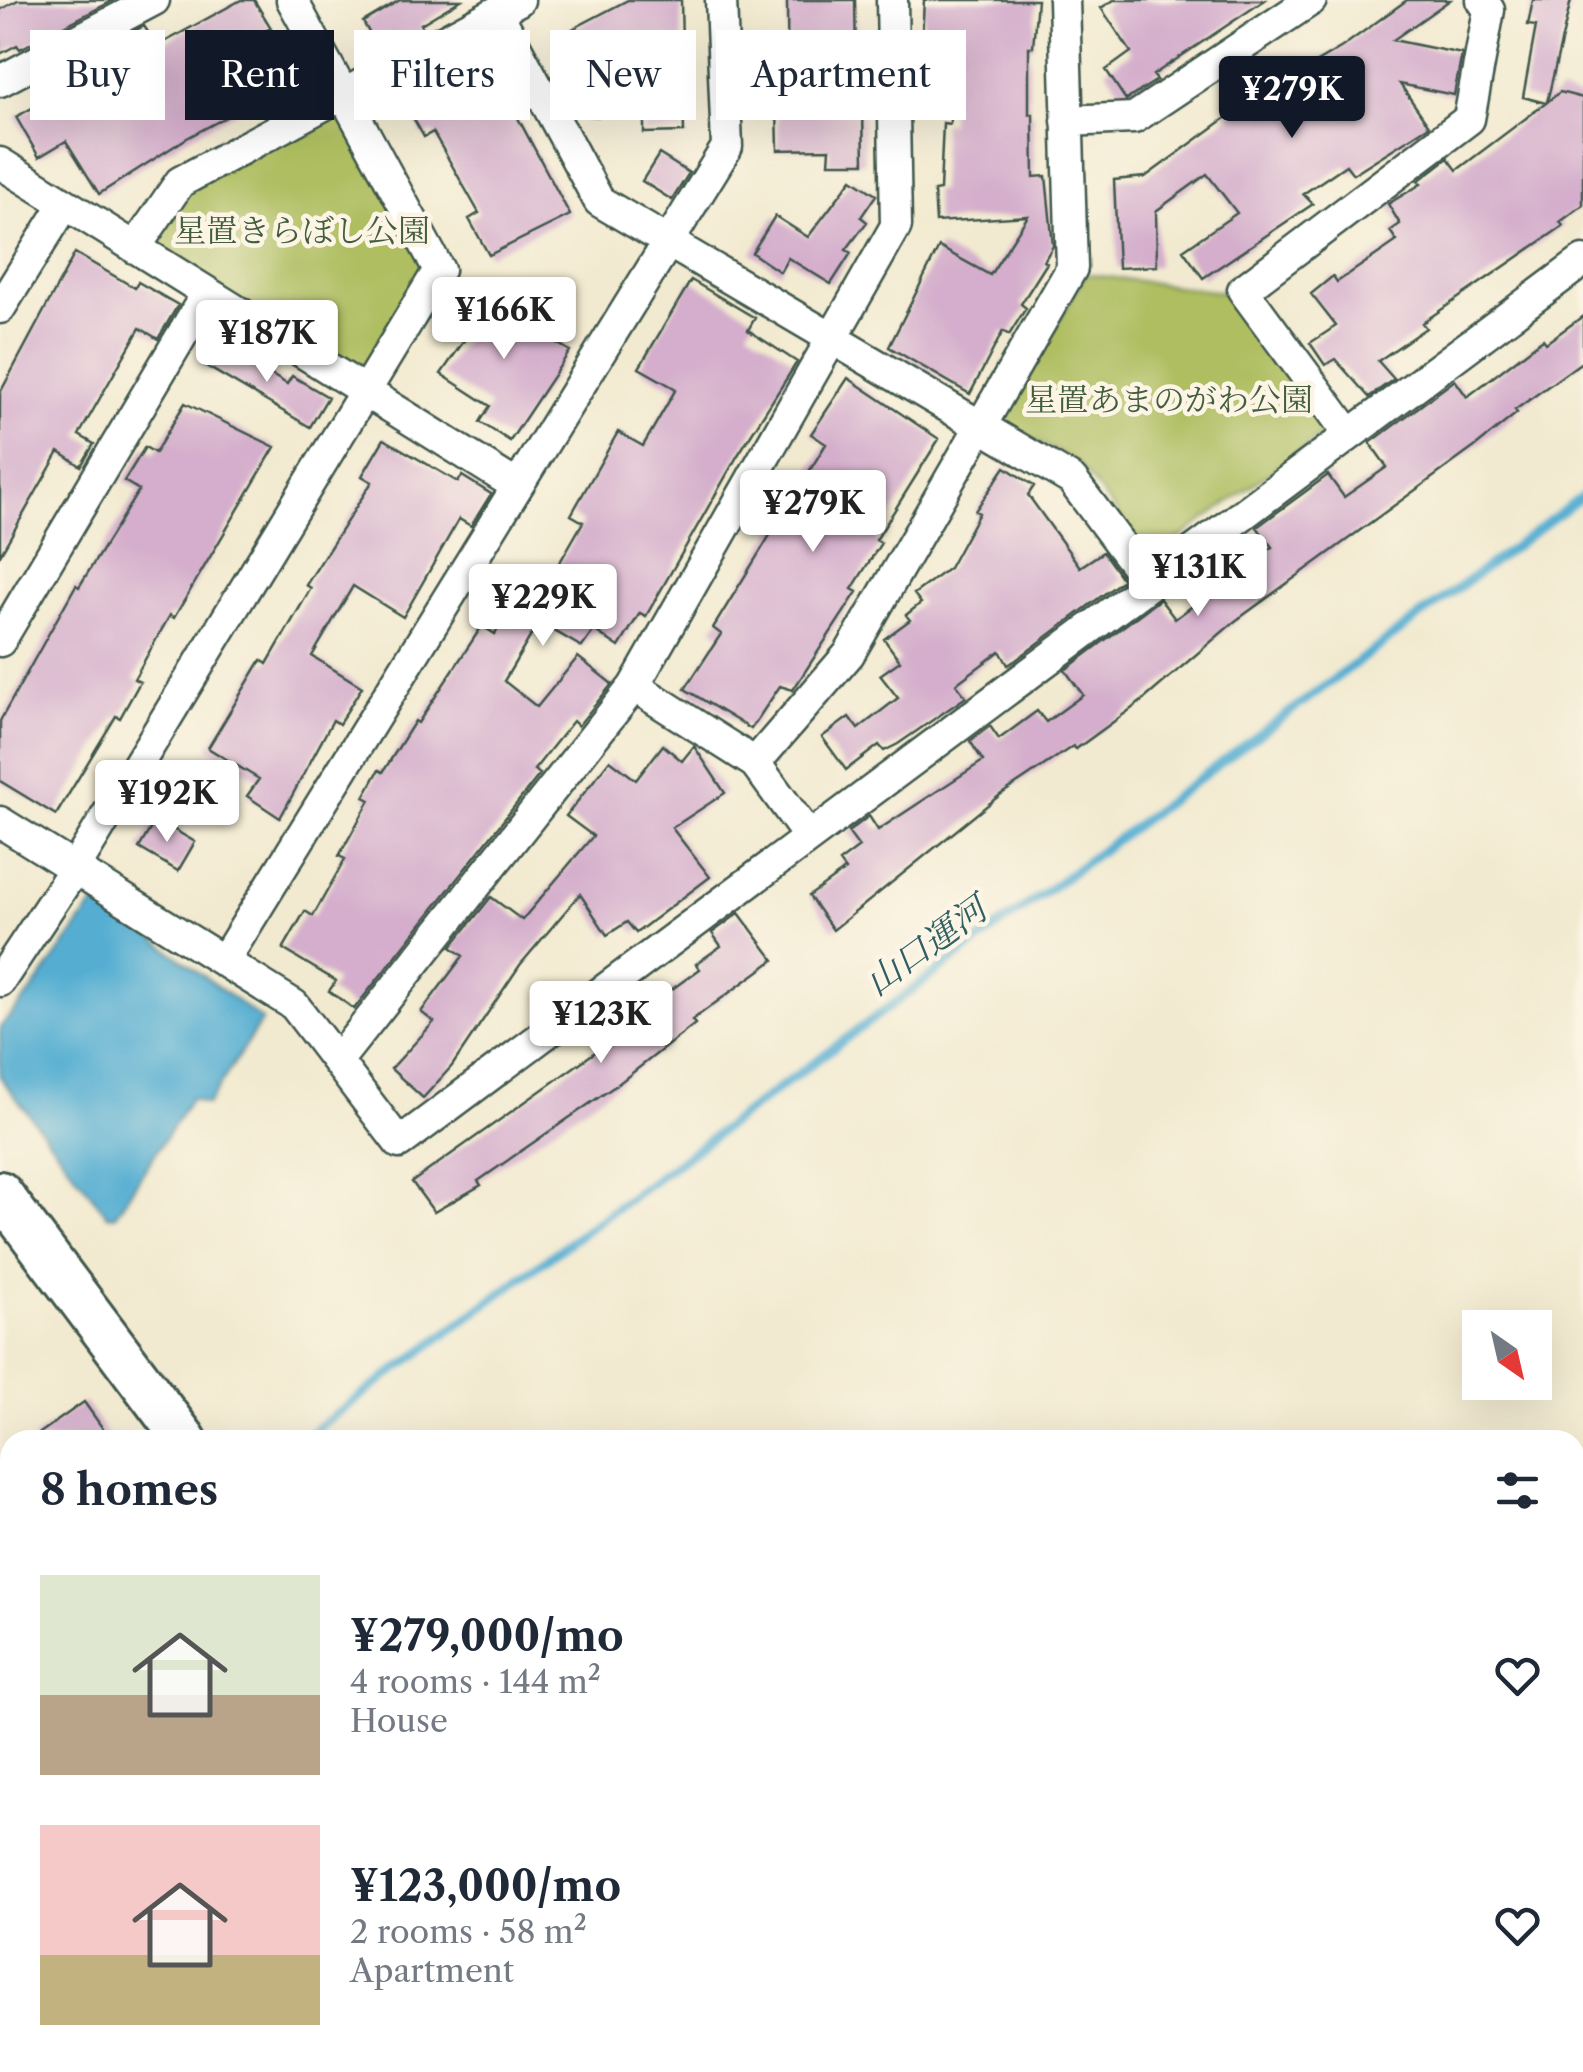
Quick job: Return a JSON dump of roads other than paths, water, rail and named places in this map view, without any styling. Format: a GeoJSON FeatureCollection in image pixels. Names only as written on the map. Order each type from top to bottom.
{"type":"FeatureCollection","features":[{"type":"Feature","properties":{"kind":"street"},"geometry":{"type":"LineString","coordinates":[[0,81],[154,0]]}},
{"type":"Feature","properties":{"kind":"street"},"geometry":{"type":"LineString","coordinates":[[0,980],[75,868],[439,270],[292,0]]}},
{"type":"Feature","properties":{"kind":"street"},"geometry":{"type":"LineString","coordinates":[[224,961],[726,147],[722,0]]}},
{"type":"Feature","properties":{"kind":"street"},"geometry":{"type":"LineString","coordinates":[[337,1061],[634,686],[896,226],[892,0]]}},
{"type":"Feature","properties":{"kind":"street"},"geometry":{"type":"LineString","coordinates":[[755,763],[849,654],[1072,268],[1064,0]]}},
{"type":"Feature","properties":{"kind":"street"},"geometry":{"type":"LineString","coordinates":[[1067,120],[1134,118],[1311,0]]}},
{"type":"Feature","properties":{"kind":"street"},"geometry":{"type":"LineString","coordinates":[[1350,434],[1243,290],[1469,119],[1489,10],[1482,0]]}},
{"type":"Feature","properties":{"kind":"street"},"geometry":{"type":"LineString","coordinates":[[135,248],[180,182],[508,6],[599,202],[1072,480],[1148,583]]}},
{"type":"Feature","properties":{"kind":"street"},"geometry":{"type":"LineString","coordinates":[[0,164],[517,486]]}},
{"type":"Feature","properties":{"kind":"street"},"geometry":{"type":"LineString","coordinates":[[0,308],[65,204]]}},
{"type":"Feature","properties":{"kind":"street"},"geometry":{"type":"LineString","coordinates":[[0,822],[294,1005],[399,1143],[1583,261]]}},
{"type":"Feature","properties":{"kind":"street"},"geometry":{"type":"LineString","coordinates":[[0,641],[207,293]]}},
{"type":"Feature","properties":{"kind":"street"},"geometry":{"type":"LineString","coordinates":[[634,686],[755,763],[809,836]]}},
{"type":"Feature","properties":{"kind":"street"},"geometry":{"type":"LineString","coordinates":[[0,1194],[177,1430]]}},
{"type":"Feature","properties":{"kind":"water"},"geometry":{"type":"Polygon","coordinates":[[[99,897],[262,1020],[207,1105],[191,1098],[115,1216],[107,1215],[0,1077],[0,1027],[30,994],[99,897]]]}},
{"type":"Feature","properties":{"kind":"waterway","name":"山口運河"},"geometry":{"type":"LineString","coordinates":[[315,1430],[1583,496]]}},
{"type":"Feature","properties":{"kind":"park label","name":"星置きらぼし公園"},"geometry":{"type":"Point","coordinates":[302,231]}},
{"type":"Feature","properties":{"kind":"park label","name":"星置あまのがわ公園"},"geometry":{"type":"Point","coordinates":[1169,400]}}]}
